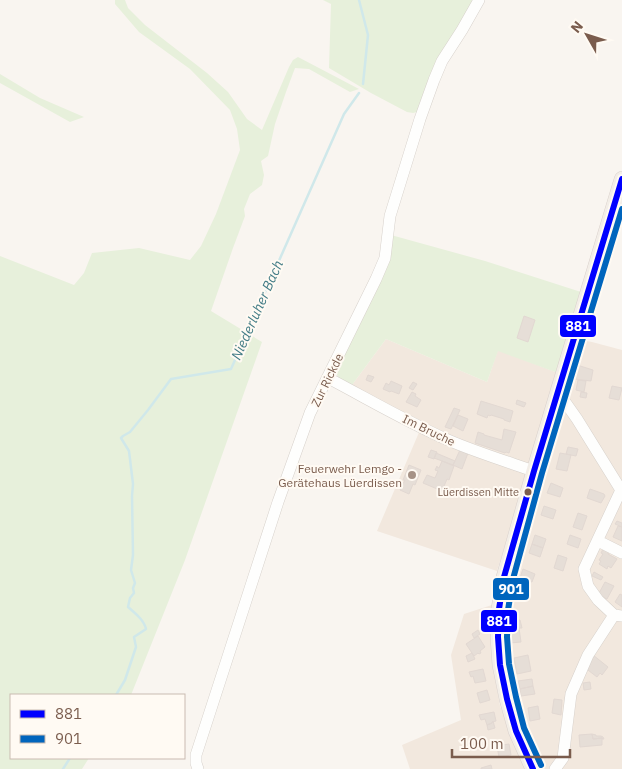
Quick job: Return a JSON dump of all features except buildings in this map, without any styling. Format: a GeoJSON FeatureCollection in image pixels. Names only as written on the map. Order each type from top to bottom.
{"type":"FeatureCollection","features":[{"type":"Feature","properties":{"kind":"main road"},"geometry":{"type":"LineString","coordinates":[[533,769],[516,731],[507,700],[500,665],[499,609],[504,577],[534,471],[622,179]]}},
{"type":"Feature","properties":{"kind":"street","name":"Zur Rickde"},"geometry":{"type":"LineString","coordinates":[[198,769],[196,755],[278,502],[310,413],[385,258],[390,216],[434,80],[442,61],[478,0]]}},
{"type":"Feature","properties":{"kind":"street","name":"Im Bruche"},"geometry":{"type":"LineString","coordinates":[[328,378],[447,439],[483,454],[534,471]]}},
{"type":"Feature","properties":{"kind":"street"},"geometry":{"type":"LineString","coordinates":[[555,769],[563,758],[571,694],[588,655],[618,616],[598,600],[588,586],[584,569],[622,490],[558,392]]}},
{"type":"Feature","properties":{"kind":"street"},"geometry":{"type":"LineString","coordinates":[[598,541],[622,553]]}},
{"type":"Feature","properties":{"kind":"shaded area"},"geometry":{"type":"Polygon","coordinates":[[[386,339],[487,382],[498,350],[558,373],[528,465],[484,450],[422,423],[352,385],[386,339]]]}},
{"type":"Feature","properties":{"kind":"shaded area"},"geometry":{"type":"Polygon","coordinates":[[[581,340],[622,350],[622,769],[540,769],[521,726],[505,663],[506,608],[524,533],[571,380],[581,340]]]}},
{"type":"Feature","properties":{"kind":"shaded area"},"geometry":{"type":"Polygon","coordinates":[[[420,430],[528,471],[497,571],[377,531],[420,430]]]}},
{"type":"Feature","properties":{"kind":"shaded area"},"geometry":{"type":"Polygon","coordinates":[[[495,604],[494,670],[500,706],[527,769],[410,769],[402,745],[461,720],[451,655],[464,614],[495,604]]]}},
{"type":"Feature","properties":{"kind":"green space"},"geometry":{"type":"Polygon","coordinates":[[[115,0],[125,0],[128,8],[145,25],[207,73],[228,92],[247,119],[262,130],[289,67],[293,60],[298,57],[359,89],[350,92],[309,69],[295,68],[275,124],[268,156],[261,161],[264,175],[262,185],[250,194],[244,209],[245,216],[211,311],[262,342],[185,560],[131,694],[10,694],[10,759],[88,759],[82,769],[0,769],[0,256],[74,285],[84,273],[92,253],[139,248],[190,260],[201,246],[216,214],[240,150],[237,129],[230,110],[190,69],[139,32],[115,4],[115,0]]]}},
{"type":"Feature","properties":{"kind":"green space"},"geometry":{"type":"Polygon","coordinates":[[[323,0],[476,0],[417,112],[413,113],[407,112],[371,93],[329,68],[331,4],[323,0]]]}},
{"type":"Feature","properties":{"kind":"green space"},"geometry":{"type":"Polygon","coordinates":[[[0,74],[40,98],[84,117],[70,122],[0,83],[0,74]]]}},
{"type":"Feature","properties":{"kind":"green space"},"geometry":{"type":"Polygon","coordinates":[[[391,235],[485,261],[581,292],[558,373],[498,351],[487,382],[386,339],[352,385],[339,379],[336,373],[337,368],[391,235]]]}},
{"type":"Feature","properties":{"kind":"waterway"},"geometry":{"type":"LineString","coordinates":[[359,0],[368,35],[363,84]]}},
{"type":"Feature","properties":{"kind":"waterway","name":"Niederluher Bach"},"geometry":{"type":"LineString","coordinates":[[117,694],[125,680],[136,647],[134,637],[146,629],[141,620],[128,607],[130,598],[134,593],[135,583],[131,570],[133,555],[133,484],[129,451],[121,438],[130,432],[171,379],[231,369],[344,114],[359,93]]}},
{"type":"Feature","properties":{"kind":"waterway","name":"Niederluher Bach"},"geometry":{"type":"LineString","coordinates":[[63,769],[69,759]]}},
{"type":"Feature","properties":{"kind":"transit line","name":"881"},"geometry":{"type":"LineString","coordinates":[[533,769],[516,731],[507,699],[500,665],[499,609],[504,577],[534,471],[622,179]]}},
{"type":"Feature","properties":{"kind":"transit line","name":"901"},"geometry":{"type":"LineString","coordinates":[[541,765],[524,728],[516,697],[509,664],[508,610],[513,579],[542,473],[622,209]]}},
{"type":"Feature","properties":{"kind":"place","name":"Feuerwehr Lemgo - Gerätehaus Lüerdissen"},"geometry":{"type":"Point","coordinates":[412,475]}},
{"type":"Feature","properties":{"kind":"place","name":"Lüerdissen Mitte"},"geometry":{"type":"Point","coordinates":[528,492]}}]}
